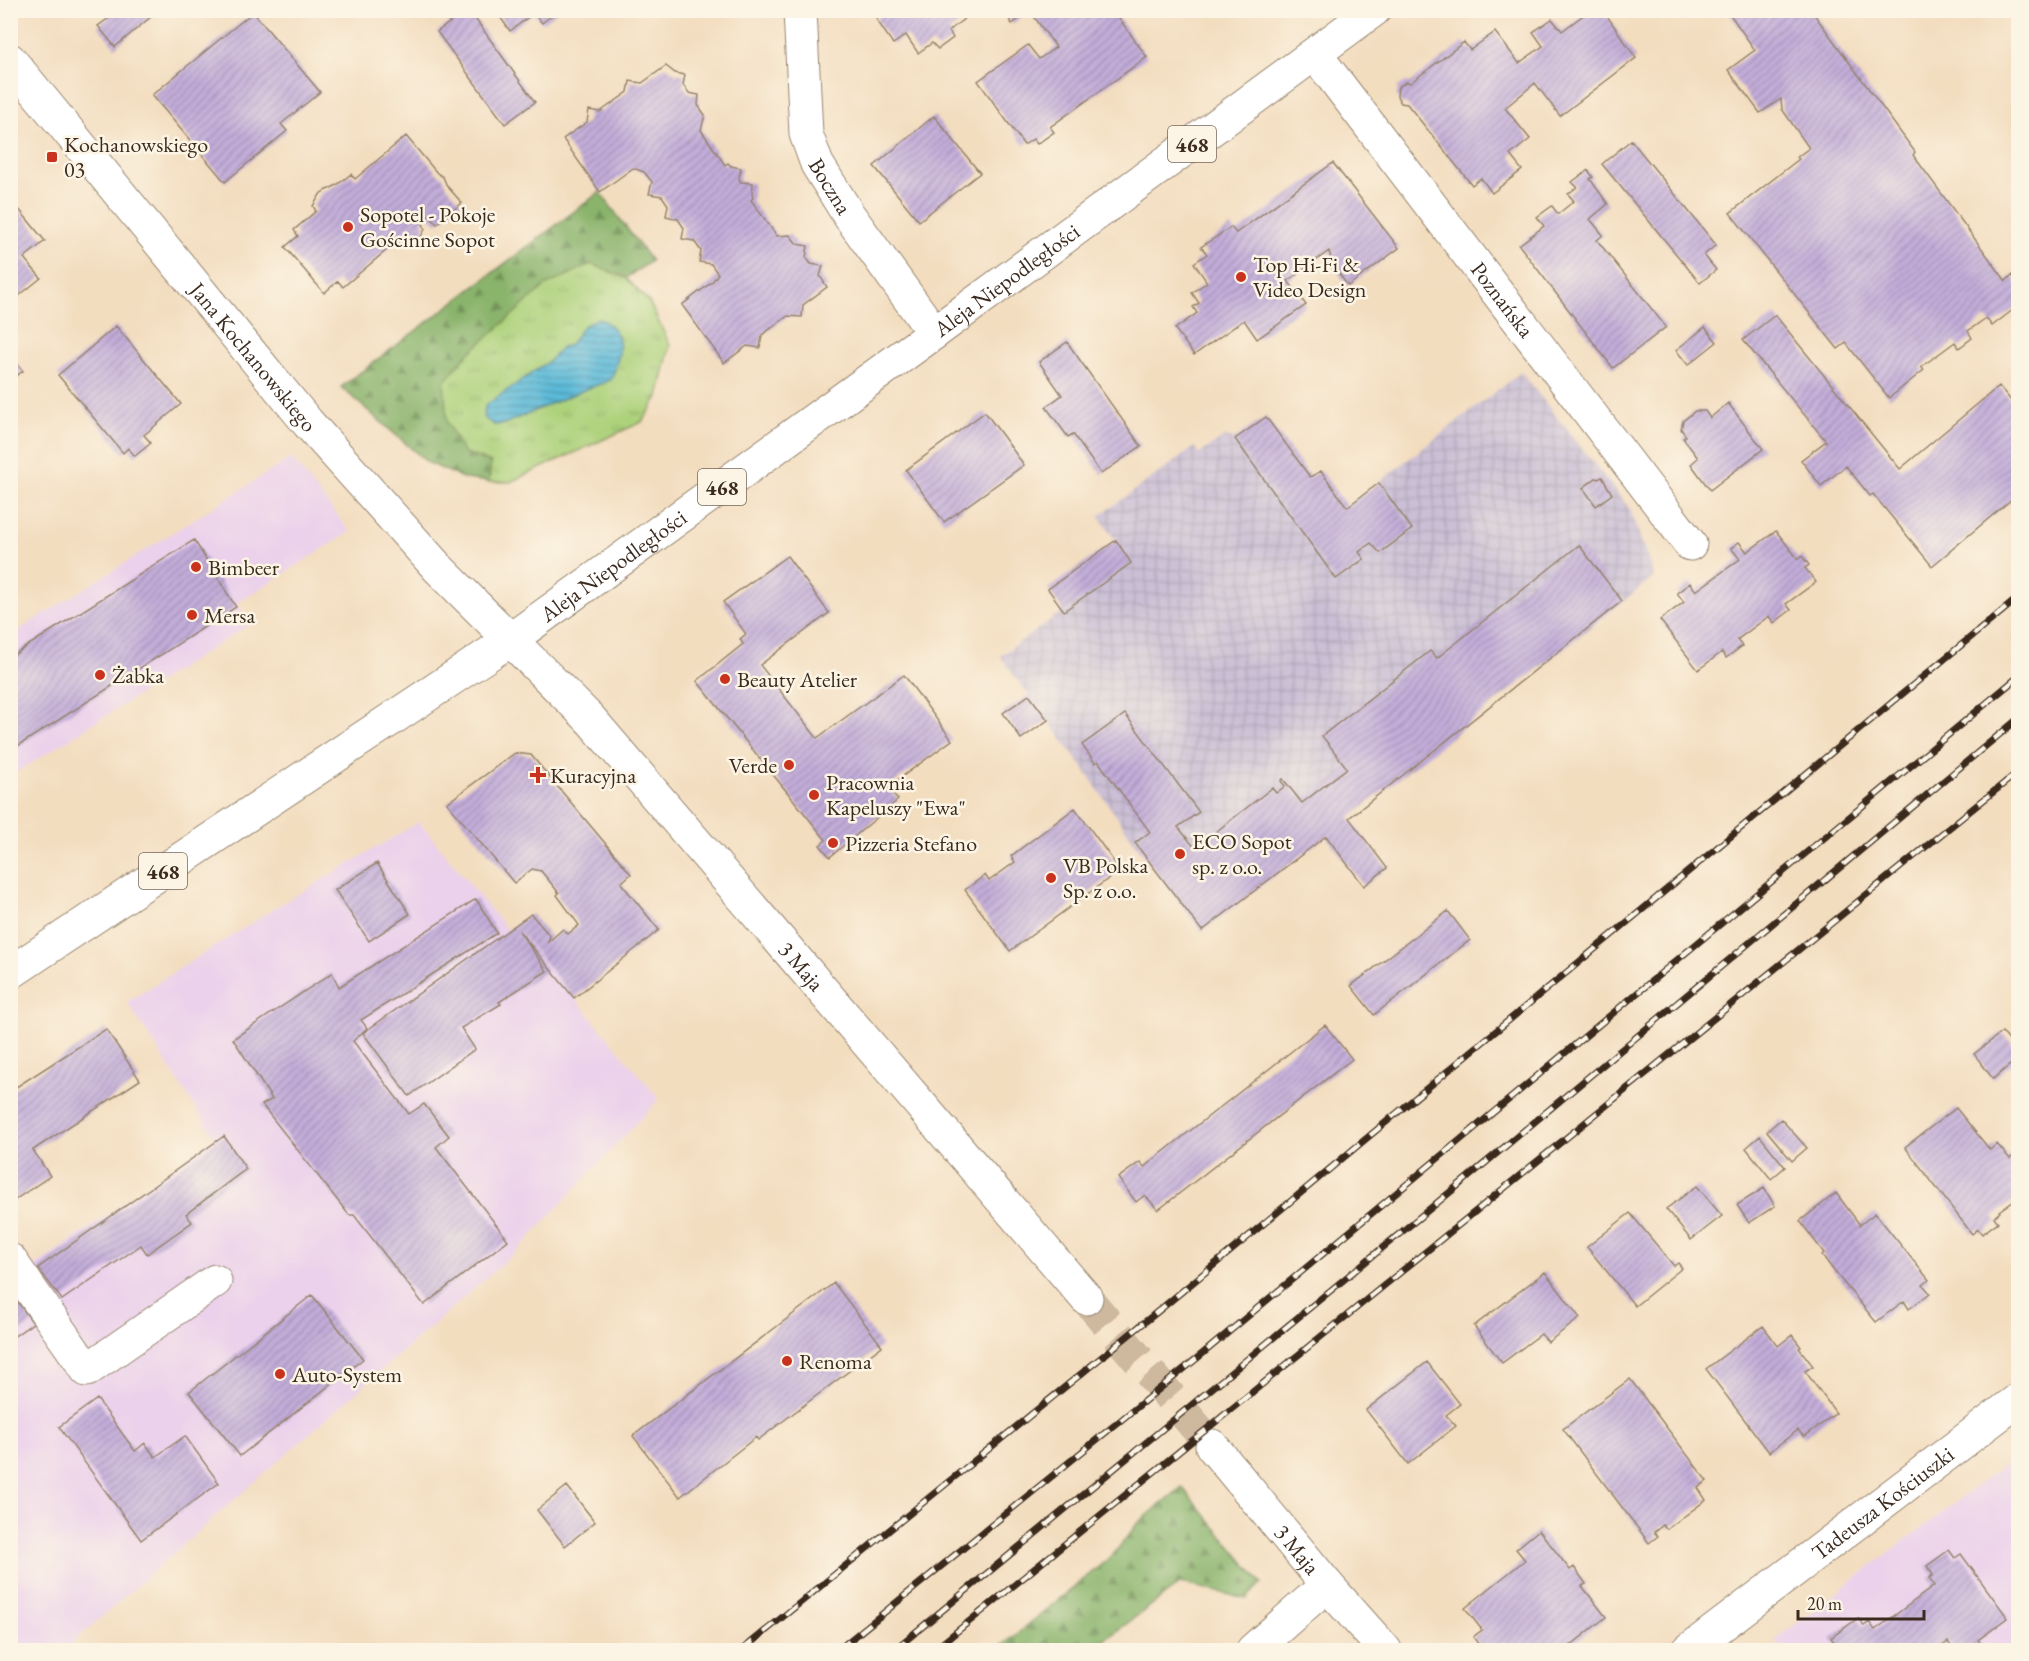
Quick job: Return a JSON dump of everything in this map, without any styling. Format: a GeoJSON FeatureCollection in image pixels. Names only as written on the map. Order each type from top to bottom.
{"type":"FeatureCollection","features":[{"type":"Feature","properties":{"kind":"street","name":"Boczna"},"geometry":{"type":"LineString","coordinates":[[800,10],[806,134],[817,164],[848,214],[934,333]]}},
{"type":"Feature","properties":{"kind":"street","name":"Aleja Niepodległości"},"geometry":{"type":"LineString","coordinates":[[10,973],[510,640],[1374,10]]}},
{"type":"Feature","properties":{"kind":"street","name":"Poznańska"},"geometry":{"type":"LineString","coordinates":[[1315,54],[1690,544]]}},
{"type":"Feature","properties":{"kind":"street","name":"Jana Kochanowskiego"},"geometry":{"type":"LineString","coordinates":[[10,60],[308,423],[438,568],[510,640]]}},
{"type":"Feature","properties":{"kind":"street","name":"3 Maja"},"geometry":{"type":"LineString","coordinates":[[510,640],[591,720],[1086,1298]]}},
{"type":"Feature","properties":{"kind":"street"},"geometry":{"type":"LineString","coordinates":[[10,1260],[87,1370],[215,1281]]}},
{"type":"Feature","properties":{"kind":"street","name":"Tadeusza Kościuszki"},"geometry":{"type":"LineString","coordinates":[[1689,1650],[2019,1400]]}},
{"type":"Feature","properties":{"kind":"street","name":"3 Maja"},"geometry":{"type":"LineString","coordinates":[[1212,1446],[1327,1585],[1385,1650]]}},
{"type":"Feature","properties":{"kind":"street"},"geometry":{"type":"LineString","coordinates":[[1253,1650],[1327,1585]]}},
{"type":"Feature","properties":{"kind":"shaded area"},"geometry":{"type":"Polygon","coordinates":[[[1521,372],[1630,509],[1654,577],[1202,931],[1135,843],[1081,765],[1000,656],[1131,563],[1099,516],[1195,447],[1199,454],[1224,437],[1235,439],[1266,417],[1310,477],[1321,471],[1347,507],[1521,372]]]}},
{"type":"Feature","properties":{"kind":"shaded area"},"geometry":{"type":"Polygon","coordinates":[[[291,458],[350,532],[237,603],[250,624],[11,776],[11,635],[291,458]]]}},
{"type":"Feature","properties":{"kind":"shaded area"},"geometry":{"type":"Polygon","coordinates":[[[419,822],[508,931],[515,926],[659,1099],[519,1249],[64,1650],[11,1650],[10,1284],[215,1138],[127,1002],[280,905],[419,822]]]}},
{"type":"Feature","properties":{"kind":"shaded area"},"geometry":{"type":"Polygon","coordinates":[[[2007,1463],[2018,1478],[2018,1650],[1783,1650],[1775,1640],[2007,1463]]]}},
{"type":"Feature","properties":{"kind":"green space"},"geometry":{"type":"Polygon","coordinates":[[[600,192],[651,261],[626,278],[591,264],[494,332],[465,357],[463,452],[491,463],[489,482],[465,479],[427,462],[341,387],[600,192]]]}},
{"type":"Feature","properties":{"kind":"green space"},"geometry":{"type":"Polygon","coordinates":[[[591,264],[626,278],[649,302],[670,345],[658,397],[642,422],[510,482],[489,482],[491,463],[463,452],[447,422],[444,382],[465,357],[545,286],[591,264]]]}},
{"type":"Feature","properties":{"kind":"green space"},"geometry":{"type":"Polygon","coordinates":[[[1182,1487],[1261,1583],[1246,1599],[1181,1583],[1106,1639],[1087,1650],[997,1650],[1113,1555],[1137,1524],[1182,1487]]]}},
{"type":"Feature","properties":{"kind":"water"},"geometry":{"type":"Polygon","coordinates":[[[598,318],[608,323],[614,330],[620,344],[611,380],[504,424],[494,425],[484,418],[485,406],[549,361],[562,347],[570,345],[583,326],[598,318]]]}},
{"type":"Feature","properties":{"kind":"building"},"geometry":{"type":"Polygon","coordinates":[[[102,10],[159,10],[115,47],[98,26],[109,18],[102,10]]]}},
{"type":"Feature","properties":{"kind":"building"},"geometry":{"type":"Polygon","coordinates":[[[469,10],[535,102],[505,124],[437,32],[469,10]]]}},
{"type":"Feature","properties":{"kind":"building"},"geometry":{"type":"Polygon","coordinates":[[[495,10],[559,10],[542,23],[534,13],[510,31],[495,10]]]}},
{"type":"Feature","properties":{"kind":"building"},"geometry":{"type":"Polygon","coordinates":[[[889,10],[975,10],[949,31],[953,38],[938,49],[932,43],[918,53],[906,35],[893,44],[876,19],[889,10]]]}},
{"type":"Feature","properties":{"kind":"building"},"geometry":{"type":"Polygon","coordinates":[[[1003,10],[1113,10],[1147,57],[1050,127],[1054,132],[1037,144],[1033,139],[1024,145],[978,81],[1028,45],[1039,59],[1056,47],[1030,11],[1012,24],[1003,10]]]}},
{"type":"Feature","properties":{"kind":"building"},"geometry":{"type":"Polygon","coordinates":[[[1590,10],[1603,10],[1636,58],[1560,116],[1535,83],[1505,108],[1530,139],[1510,155],[1522,170],[1492,193],[1481,178],[1472,185],[1407,104],[1401,103],[1397,96],[1398,87],[1406,82],[1410,83],[1464,42],[1470,50],[1495,32],[1519,63],[1543,46],[1533,32],[1552,19],[1562,31],[1590,10]]]}},
{"type":"Feature","properties":{"kind":"building"},"geometry":{"type":"Polygon","coordinates":[[[1727,10],[1811,10],[1915,152],[1913,155],[2006,281],[2012,275],[2018,284],[2018,306],[1992,326],[1986,318],[1968,331],[1972,338],[1959,348],[1955,342],[1921,367],[1924,370],[1889,398],[1846,343],[1838,349],[1730,213],[1799,159],[1797,157],[1809,148],[1782,109],[1781,99],[1760,113],[1728,70],[1755,50],[1727,10]]]}},
{"type":"Feature","properties":{"kind":"building"},"geometry":{"type":"Polygon","coordinates":[[[253,12],[320,92],[281,124],[287,131],[225,182],[152,95],[253,12]]]}},
{"type":"Feature","properties":{"kind":"building"},"geometry":{"type":"Polygon","coordinates":[[[666,66],[675,73],[685,75],[683,85],[689,93],[699,95],[698,105],[705,115],[701,130],[725,165],[728,163],[741,168],[739,179],[741,182],[753,183],[751,200],[777,236],[790,235],[797,244],[808,246],[806,257],[811,264],[823,266],[820,276],[827,287],[803,305],[802,317],[788,316],[762,335],[760,348],[747,346],[724,363],[682,305],[712,282],[718,274],[711,264],[699,262],[701,251],[694,241],[682,239],[684,228],[678,219],[666,216],[668,205],[662,196],[649,194],[652,182],[644,172],[633,168],[600,192],[563,139],[587,122],[589,110],[600,112],[628,92],[630,81],[642,83],[666,66]]]}},
{"type":"Feature","properties":{"kind":"building"},"geometry":{"type":"Polygon","coordinates":[[[934,116],[980,173],[919,221],[874,166],[934,116]]]}},
{"type":"Feature","properties":{"kind":"building"},"geometry":{"type":"Polygon","coordinates":[[[406,136],[443,177],[447,186],[462,203],[437,224],[429,215],[422,221],[425,229],[420,239],[413,242],[401,238],[343,287],[338,281],[324,293],[285,247],[298,236],[294,230],[316,211],[313,206],[321,193],[337,185],[351,174],[355,179],[406,136]]]}},
{"type":"Feature","properties":{"kind":"building"},"geometry":{"type":"Polygon","coordinates":[[[1631,140],[1716,245],[1704,255],[1716,270],[1700,283],[1602,164],[1631,140]]]}},
{"type":"Feature","properties":{"kind":"building"},"geometry":{"type":"Polygon","coordinates":[[[1333,163],[1399,248],[1348,286],[1333,266],[1329,251],[1288,281],[1306,305],[1257,339],[1244,320],[1194,355],[1175,329],[1197,313],[1193,307],[1199,303],[1192,293],[1207,282],[1194,263],[1207,254],[1201,247],[1231,227],[1236,233],[1333,163]]]}},
{"type":"Feature","properties":{"kind":"building"},"geometry":{"type":"Polygon","coordinates":[[[1588,170],[1593,177],[1590,179],[1608,204],[1590,219],[1603,235],[1597,240],[1666,327],[1613,368],[1519,245],[1544,226],[1537,217],[1552,206],[1558,214],[1574,201],[1568,194],[1577,187],[1572,182],[1588,170]]]}},
{"type":"Feature","properties":{"kind":"building"},"geometry":{"type":"Polygon","coordinates":[[[13,202],[45,241],[24,258],[41,278],[10,303],[10,204],[13,202]]]}},
{"type":"Feature","properties":{"kind":"building"},"geometry":{"type":"Polygon","coordinates":[[[1775,315],[1900,469],[1999,386],[2018,409],[2018,494],[1932,566],[1873,494],[1870,496],[1846,466],[1821,486],[1801,460],[1826,441],[1743,340],[1775,315]]]}},
{"type":"Feature","properties":{"kind":"building"},"geometry":{"type":"Polygon","coordinates":[[[116,326],[181,404],[144,435],[151,443],[135,456],[128,448],[123,453],[58,375],[116,326]]]}},
{"type":"Feature","properties":{"kind":"building"},"geometry":{"type":"Polygon","coordinates":[[[1705,327],[1717,342],[1688,365],[1676,350],[1705,327]]]}},
{"type":"Feature","properties":{"kind":"building"},"geometry":{"type":"Polygon","coordinates":[[[1067,342],[1141,446],[1101,474],[1073,434],[1068,437],[1046,407],[1062,395],[1039,362],[1067,342]]]}},
{"type":"Feature","properties":{"kind":"building"},"geometry":{"type":"Polygon","coordinates":[[[10,355],[23,371],[10,380],[10,355]]]}},
{"type":"Feature","properties":{"kind":"building"},"geometry":{"type":"Polygon","coordinates":[[[1728,403],[1763,449],[1710,490],[1691,464],[1698,458],[1683,438],[1686,436],[1681,429],[1683,421],[1695,411],[1705,411],[1710,418],[1728,403]]]}},
{"type":"Feature","properties":{"kind":"building"},"geometry":{"type":"Polygon","coordinates":[[[985,412],[1024,465],[944,522],[906,470],[985,412]]]}},
{"type":"Feature","properties":{"kind":"building"},"geometry":{"type":"Polygon","coordinates":[[[1266,417],[1310,477],[1321,471],[1347,507],[1379,483],[1412,529],[1380,553],[1371,543],[1359,552],[1364,559],[1336,579],[1235,439],[1266,417]]]}},
{"type":"Feature","properties":{"kind":"building"},"geometry":{"type":"Polygon","coordinates":[[[1602,477],[1612,494],[1596,506],[1583,488],[1596,478],[1602,477]]]}},
{"type":"Feature","properties":{"kind":"building"},"geometry":{"type":"Polygon","coordinates":[[[1776,531],[1798,559],[1802,556],[1809,565],[1805,568],[1816,582],[1786,604],[1791,610],[1774,623],[1769,616],[1737,640],[1742,646],[1726,658],[1722,652],[1698,670],[1660,620],[1684,602],[1677,593],[1690,583],[1696,591],[1740,559],[1731,548],[1739,542],[1747,552],[1776,531]]]}},
{"type":"Feature","properties":{"kind":"building"},"geometry":{"type":"Polygon","coordinates":[[[194,540],[236,607],[10,751],[10,657],[194,540]]]}},
{"type":"Feature","properties":{"kind":"building"},"geometry":{"type":"Polygon","coordinates":[[[1116,540],[1131,563],[1064,611],[1048,589],[1116,540]]]}},
{"type":"Feature","properties":{"kind":"building"},"geometry":{"type":"Polygon","coordinates":[[[1579,545],[1622,601],[1349,818],[1387,868],[1364,886],[1326,836],[1202,931],[1135,843],[1150,832],[1098,761],[1095,763],[1082,745],[1125,714],[1199,812],[1178,827],[1195,848],[1272,788],[1276,793],[1285,786],[1281,781],[1283,779],[1302,803],[1347,768],[1322,736],[1430,651],[1437,658],[1579,545]]]}},
{"type":"Feature","properties":{"kind":"building"},"geometry":{"type":"Polygon","coordinates":[[[787,556],[829,613],[760,665],[817,738],[904,675],[952,740],[888,787],[898,800],[830,857],[820,845],[826,840],[697,681],[743,644],[740,639],[746,634],[723,602],[787,556]]]}},
{"type":"Feature","properties":{"kind":"building"},"geometry":{"type":"Polygon","coordinates":[[[1029,695],[1048,720],[1021,739],[1003,713],[1029,695]]]}},
{"type":"Feature","properties":{"kind":"building"},"geometry":{"type":"Polygon","coordinates":[[[515,753],[531,755],[631,874],[621,883],[659,930],[574,998],[519,931],[547,971],[499,1002],[501,1004],[461,1028],[475,1049],[409,1096],[363,1033],[531,914],[550,936],[548,942],[563,929],[568,934],[579,925],[557,895],[559,893],[541,871],[532,869],[514,883],[447,803],[515,753]]]}},
{"type":"Feature","properties":{"kind":"building","name":"VB Polska Sp. z o.o."},"geometry":{"type":"Polygon","coordinates":[[[1075,808],[1120,870],[1010,951],[965,890],[985,875],[989,881],[1015,862],[1011,856],[1075,808]]]}},
{"type":"Feature","properties":{"kind":"building"},"geometry":{"type":"Polygon","coordinates":[[[377,863],[410,914],[369,941],[335,890],[377,863]]]}},
{"type":"Feature","properties":{"kind":"building"},"geometry":{"type":"Polygon","coordinates":[[[476,899],[497,933],[361,1020],[367,1028],[353,1041],[409,1114],[424,1104],[449,1136],[436,1147],[508,1240],[424,1305],[354,1215],[349,1215],[262,1105],[272,1099],[233,1039],[332,973],[339,987],[476,899]]]}},
{"type":"Feature","properties":{"kind":"building"},"geometry":{"type":"Polygon","coordinates":[[[1448,911],[1470,940],[1374,1015],[1351,986],[1448,911]]]}},
{"type":"Feature","properties":{"kind":"building"},"geometry":{"type":"Polygon","coordinates":[[[1325,1025],[1352,1059],[1158,1210],[1145,1195],[1136,1202],[1118,1178],[1140,1162],[1144,1167],[1325,1025]]]}},
{"type":"Feature","properties":{"kind":"building"},"geometry":{"type":"Polygon","coordinates":[[[106,1029],[140,1080],[33,1150],[50,1176],[10,1203],[10,1091],[106,1029]]]}},
{"type":"Feature","properties":{"kind":"building"},"geometry":{"type":"Polygon","coordinates":[[[2002,1032],[2018,1051],[2018,1073],[2011,1064],[1993,1079],[1974,1054],[2002,1032]]]}},
{"type":"Feature","properties":{"kind":"building"},"geometry":{"type":"Polygon","coordinates":[[[1956,1108],[1990,1150],[1997,1144],[2010,1159],[2013,1156],[2018,1163],[2018,1197],[1999,1211],[1994,1217],[1998,1222],[1982,1234],[1978,1229],[1972,1234],[1905,1147],[1956,1108]]]}},
{"type":"Feature","properties":{"kind":"building"},"geometry":{"type":"Polygon","coordinates":[[[1781,1119],[1807,1148],[1792,1161],[1767,1131],[1781,1119]]]}},
{"type":"Feature","properties":{"kind":"building"},"geometry":{"type":"Polygon","coordinates":[[[224,1136],[246,1169],[186,1214],[192,1222],[147,1254],[141,1245],[62,1300],[38,1268],[224,1136]]]}},
{"type":"Feature","properties":{"kind":"building"},"geometry":{"type":"Polygon","coordinates":[[[1760,1136],[1785,1167],[1771,1179],[1746,1148],[1760,1136]]]}},
{"type":"Feature","properties":{"kind":"building"},"geometry":{"type":"Polygon","coordinates":[[[1697,1186],[1722,1216],[1691,1240],[1666,1209],[1697,1186]]]}},
{"type":"Feature","properties":{"kind":"building"},"geometry":{"type":"Polygon","coordinates":[[[1764,1188],[1775,1206],[1749,1223],[1737,1205],[1764,1188]]]}},
{"type":"Feature","properties":{"kind":"building"},"geometry":{"type":"Polygon","coordinates":[[[1836,1193],[1860,1225],[1875,1213],[1929,1280],[1923,1285],[1930,1293],[1909,1309],[1904,1301],[1876,1322],[1834,1271],[1822,1255],[1824,1253],[1800,1221],[1836,1193]]]}},
{"type":"Feature","properties":{"kind":"building"},"geometry":{"type":"Polygon","coordinates":[[[1630,1213],[1674,1266],[1678,1263],[1682,1268],[1635,1306],[1587,1247],[1630,1213]]]}},
{"type":"Feature","properties":{"kind":"building"},"geometry":{"type":"Polygon","coordinates":[[[1545,1272],[1580,1318],[1548,1342],[1541,1334],[1502,1363],[1474,1326],[1545,1272]]]}},
{"type":"Feature","properties":{"kind":"building"},"geometry":{"type":"Polygon","coordinates":[[[834,1283],[882,1346],[758,1440],[756,1437],[680,1497],[633,1436],[834,1283]]]}},
{"type":"Feature","properties":{"kind":"building"},"geometry":{"type":"Polygon","coordinates":[[[10,1291],[33,1323],[10,1339],[10,1291]]]}},
{"type":"Feature","properties":{"kind":"building"},"geometry":{"type":"Polygon","coordinates":[[[312,1295],[363,1359],[240,1456],[189,1392],[312,1295]]]}},
{"type":"Feature","properties":{"kind":"building"},"geometry":{"type":"Polygon","coordinates":[[[1763,1326],[1778,1346],[1792,1335],[1813,1366],[1805,1371],[1836,1413],[1804,1437],[1798,1430],[1769,1452],[1706,1369],[1763,1326]]]}},
{"type":"Feature","properties":{"kind":"building"},"geometry":{"type":"Polygon","coordinates":[[[1427,1362],[1460,1404],[1446,1415],[1456,1426],[1408,1464],[1366,1410],[1427,1362]]]}},
{"type":"Feature","properties":{"kind":"building"},"geometry":{"type":"Polygon","coordinates":[[[1630,1379],[1707,1481],[1698,1488],[1706,1500],[1667,1529],[1663,1525],[1654,1532],[1658,1536],[1649,1543],[1563,1429],[1630,1379]]]}},
{"type":"Feature","properties":{"kind":"building"},"geometry":{"type":"Polygon","coordinates":[[[97,1399],[135,1451],[145,1443],[155,1457],[185,1436],[219,1483],[141,1540],[59,1427],[97,1399]]]}},
{"type":"Feature","properties":{"kind":"building"},"geometry":{"type":"Polygon","coordinates":[[[567,1486],[595,1522],[565,1546],[537,1510],[567,1486]]]}},
{"type":"Feature","properties":{"kind":"building"},"geometry":{"type":"Polygon","coordinates":[[[1539,1530],[1570,1570],[1574,1567],[1586,1584],[1582,1586],[1606,1617],[1565,1650],[1483,1650],[1473,1637],[1482,1630],[1465,1608],[1525,1560],[1516,1549],[1539,1530]]]}},
{"type":"Feature","properties":{"kind":"building"},"geometry":{"type":"Polygon","coordinates":[[[1949,1550],[1955,1558],[1961,1554],[2008,1618],[1978,1640],[1981,1644],[1978,1650],[1954,1650],[1948,1642],[1937,1650],[1832,1650],[1838,1647],[1831,1638],[1858,1618],[1864,1626],[1869,1622],[1875,1630],[1934,1586],[1929,1578],[1933,1575],[1927,1566],[1949,1550]]]}},
{"type":"Feature","properties":{"kind":"tunnel"},"geometry":{"type":"LineString","coordinates":[[1086,1298],[1212,1446]]}},
{"type":"Feature","properties":{"kind":"railway"},"geometry":{"type":"LineString","coordinates":[[742,1650],[1162,1308],[2018,598]]}},
{"type":"Feature","properties":{"kind":"railway"},"geometry":{"type":"LineString","coordinates":[[838,1650],[1201,1355],[2018,677]]}},
{"type":"Feature","properties":{"kind":"railway"},"geometry":{"type":"LineString","coordinates":[[894,1650],[1466,1179],[2018,719]]}},
{"type":"Feature","properties":{"kind":"railway"},"geometry":{"type":"LineString","coordinates":[[934,1650],[2018,772]]}},
{"type":"Feature","properties":{"kind":"place","name":"Kochanowskiego 03"},"geometry":{"type":"Point","coordinates":[52,157]}},
{"type":"Feature","properties":{"kind":"place","name":"Sopotel - Pokoje Gościnne Sopot"},"geometry":{"type":"Point","coordinates":[348,227]}},
{"type":"Feature","properties":{"kind":"place","name":"Top Hi-Fi & Video Design"},"geometry":{"type":"Point","coordinates":[1241,277]}},
{"type":"Feature","properties":{"kind":"place","name":"Bimbeer"},"geometry":{"type":"Point","coordinates":[196,567]}},
{"type":"Feature","properties":{"kind":"place","name":"Mersa"},"geometry":{"type":"Point","coordinates":[192,615]}},
{"type":"Feature","properties":{"kind":"place","name":"Żabka"},"geometry":{"type":"Point","coordinates":[100,675]}},
{"type":"Feature","properties":{"kind":"place","name":"Beauty Atelier"},"geometry":{"type":"Point","coordinates":[725,679]}},
{"type":"Feature","properties":{"kind":"place","name":"Verde"},"geometry":{"type":"Point","coordinates":[789,765]}},
{"type":"Feature","properties":{"kind":"place","name":"Kuracyjna"},"geometry":{"type":"Point","coordinates":[538,775]}},
{"type":"Feature","properties":{"kind":"place","name":"Pracownia Kapeluszy \"Ewa\""},"geometry":{"type":"Point","coordinates":[814,795]}},
{"type":"Feature","properties":{"kind":"place","name":"Pizzeria Stefano"},"geometry":{"type":"Point","coordinates":[833,843]}},
{"type":"Feature","properties":{"kind":"place","name":"ECO Sopot sp. z o.o."},"geometry":{"type":"Point","coordinates":[1180,854]}},
{"type":"Feature","properties":{"kind":"place","name":"VB Polska Sp. z o.o."},"geometry":{"type":"Point","coordinates":[1051,878]}},
{"type":"Feature","properties":{"kind":"place","name":"Renoma"},"geometry":{"type":"Point","coordinates":[787,1361]}},
{"type":"Feature","properties":{"kind":"place","name":"Auto-System"},"geometry":{"type":"Point","coordinates":[280,1374]}}]}
